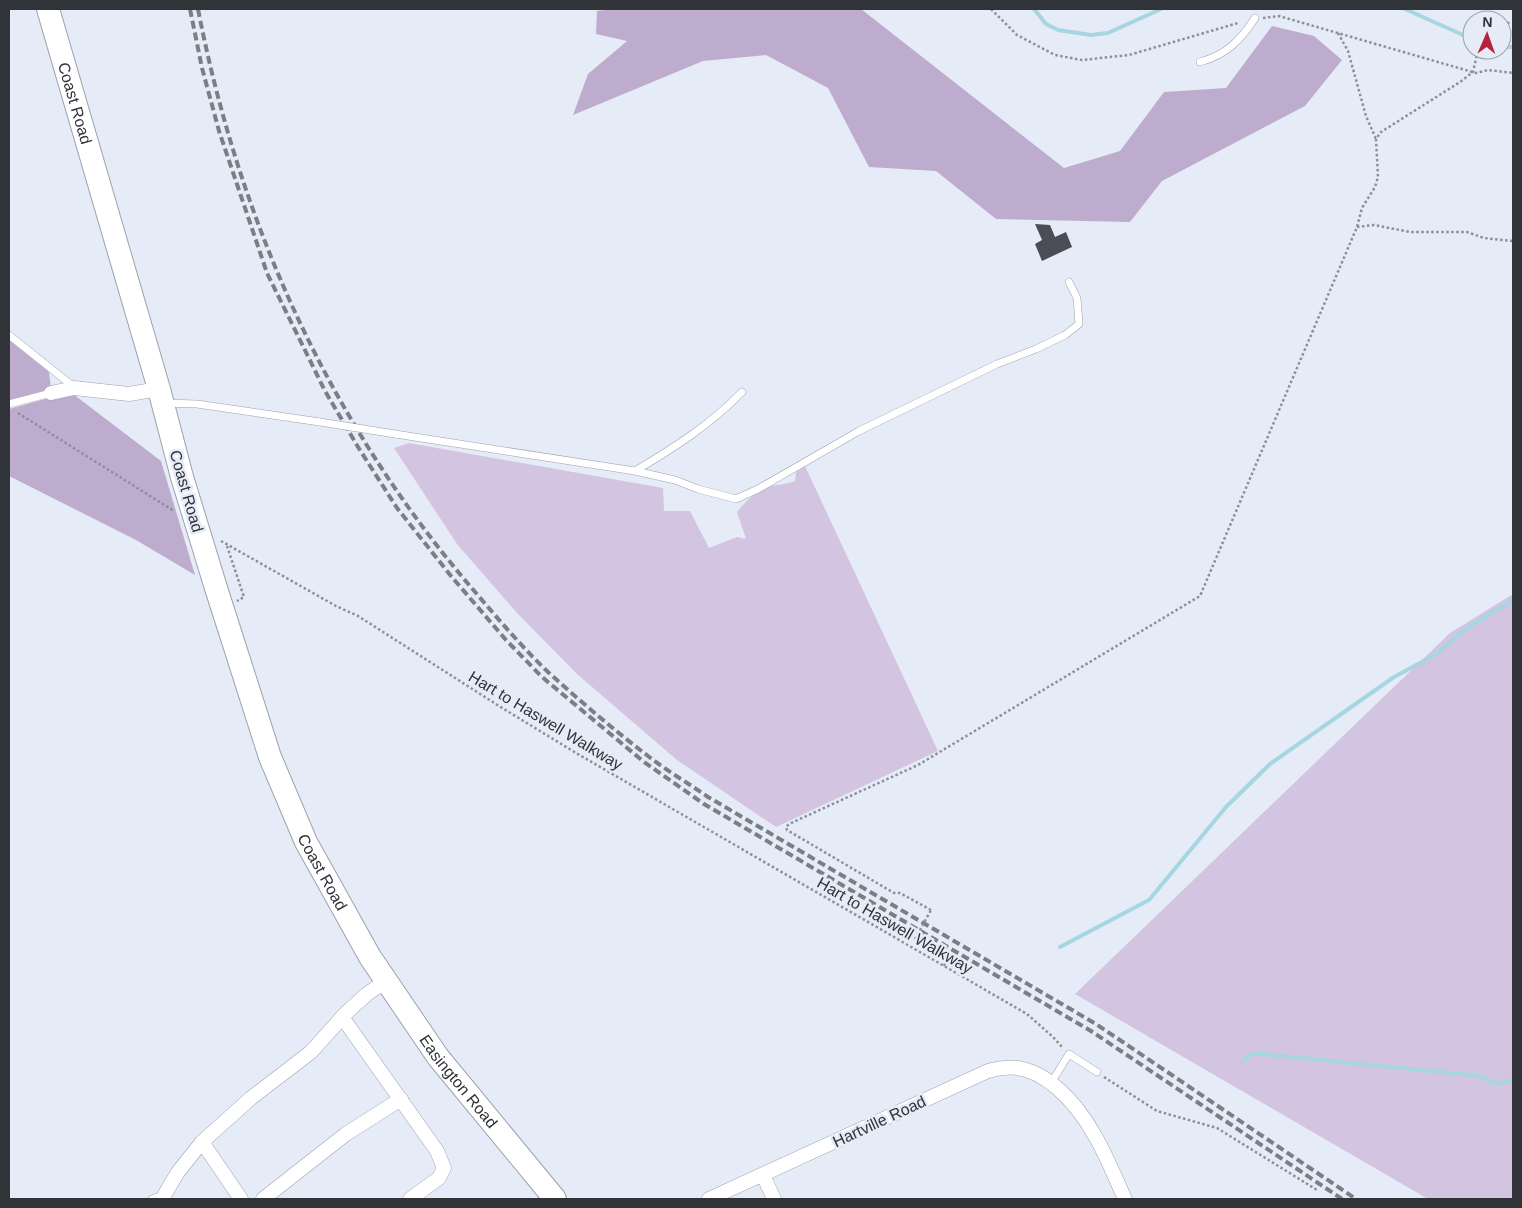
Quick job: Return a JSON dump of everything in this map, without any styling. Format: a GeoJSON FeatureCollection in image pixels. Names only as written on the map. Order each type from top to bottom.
{"type":"FeatureCollection","features":[{"type":"Feature","properties":{"kind":"main road","name":"Coast Road"},"geometry":{"type":"LineString","coordinates":[[48,9],[182,477],[270,757],[302,834],[370,957]]}},
{"type":"Feature","properties":{"kind":"main road","name":"Easington Road"},"geometry":{"type":"LineString","coordinates":[[370,957],[438,1057],[555,1199]]}},
{"type":"Feature","properties":{"kind":"street"},"geometry":{"type":"LineString","coordinates":[[51,393],[74,388],[160,396]]}},
{"type":"Feature","properties":{"kind":"street"},"geometry":{"type":"LineString","coordinates":[[159,1196],[202,1142],[251,1098],[311,1052],[342,1016],[367,994],[386,981]]}},
{"type":"Feature","properties":{"kind":"street"},"geometry":{"type":"LineString","coordinates":[[342,1016],[438,1151],[444,1168],[440,1178],[410,1199]]}},
{"type":"Feature","properties":{"kind":"street","name":"Hartville Road"},"geometry":{"type":"LineString","coordinates":[[709,1199],[988,1071],[1005,1067],[1039,1075],[1051,1083],[1071,1102],[1096,1136],[1125,1199]]}},
{"type":"Feature","properties":{"kind":"street"},"geometry":{"type":"LineString","coordinates":[[263,1199],[346,1134],[400,1099]]}},
{"type":"Feature","properties":{"kind":"street"},"geometry":{"type":"LineString","coordinates":[[202,1142],[241,1199]]}},
{"type":"Feature","properties":{"kind":"street"},"geometry":{"type":"LineString","coordinates":[[763,1175],[774,1199]]}},
{"type":"Feature","properties":{"kind":"lane"},"geometry":{"type":"LineString","coordinates":[[1200,62],[1228,49],[1243,36],[1256,18]]}},
{"type":"Feature","properties":{"kind":"lane"},"geometry":{"type":"LineString","coordinates":[[160,396],[197,404],[635,471],[675,480],[698,489],[736,499],[758,489],[859,431],[997,364],[1036,349],[1065,335],[1079,324],[1077,298],[1069,282]]}},
{"type":"Feature","properties":{"kind":"lane"},"geometry":{"type":"LineString","coordinates":[[9,335],[74,388]]}},
{"type":"Feature","properties":{"kind":"lane"},"geometry":{"type":"LineString","coordinates":[[635,471],[672,449],[723,412],[742,392]]}},
{"type":"Feature","properties":{"kind":"lane"},"geometry":{"type":"LineString","coordinates":[[9,404],[51,393]]}},
{"type":"Feature","properties":{"kind":"lane"},"geometry":{"type":"LineString","coordinates":[[1051,1083],[1069,1054],[1097,1072]]}},
{"type":"Feature","properties":{"kind":"path"},"geometry":{"type":"LineString","coordinates":[[944,966],[948,957],[915,939],[931,910],[900,893],[894,893],[787,830],[786,827],[788,824],[918,765],[1200,596],[1357,227],[1362,208],[1375,187],[1378,177],[1376,139],[1366,116],[1348,51],[1338,33]]}},
{"type":"Feature","properties":{"kind":"path"},"geometry":{"type":"LineString","coordinates":[[1474,72],[1476,60]]}},
{"type":"Feature","properties":{"kind":"path"},"geometry":{"type":"LineString","coordinates":[[1376,139],[1381,132],[1474,72],[1481,73],[1488,70],[1513,73]]}},
{"type":"Feature","properties":{"kind":"path"},"geometry":{"type":"LineString","coordinates":[[1357,227],[1374,225],[1410,232],[1467,232],[1484,238],[1513,241]]}},
{"type":"Feature","properties":{"kind":"path"},"geometry":{"type":"LineString","coordinates":[[17,412],[179,515]]}},
{"type":"Feature","properties":{"kind":"path","name":"Hart to Haswell Walkway"},"geometry":{"type":"LineString","coordinates":[[219,540],[336,606],[358,616],[498,706],[576,753],[1027,1014],[1054,1037],[1069,1054]]}},
{"type":"Feature","properties":{"kind":"path"},"geometry":{"type":"LineString","coordinates":[[227,545],[244,597]]}},
{"type":"Feature","properties":{"kind":"path"},"geometry":{"type":"LineString","coordinates":[[1097,1072],[1157,1111],[1217,1128],[1317,1190]]}},
{"type":"Feature","properties":{"kind":"shaded area"},"geometry":{"type":"Polygon","coordinates":[[[614,9],[861,9],[1064,168],[1120,151],[1164,92],[1226,88],[1272,26],[1314,36],[1342,60],[1305,106],[1162,181],[1130,222],[996,219],[936,171],[869,167],[828,88],[766,55],[703,61],[573,115],[588,74],[627,41],[596,34],[597,11],[614,9]]]}},
{"type":"Feature","properties":{"kind":"shaded area"},"geometry":{"type":"Polygon","coordinates":[[[9,340],[49,372],[51,390],[9,401],[9,340]]]}},
{"type":"Feature","properties":{"kind":"shaded area"},"geometry":{"type":"Polygon","coordinates":[[[73,394],[161,461],[195,575],[136,540],[9,476],[9,409],[56,396],[73,394]]]}},
{"type":"Feature","properties":{"kind":"shaded area"},"geometry":{"type":"Polygon","coordinates":[[[409,443],[663,488],[664,511],[690,511],[709,548],[737,537],[746,539],[737,512],[749,499],[764,488],[795,481],[796,472],[805,466],[938,751],[776,827],[677,760],[577,674],[517,613],[457,544],[394,448],[409,443]]]}},
{"type":"Feature","properties":{"kind":"shaded area"},"geometry":{"type":"Polygon","coordinates":[[[1513,594],[1513,1199],[1428,1199],[1075,994],[1450,633],[1513,594]]]}},
{"type":"Feature","properties":{"kind":"building"},"geometry":{"type":"Polygon","coordinates":[[[1035,224],[1050,225],[1055,237],[1066,232],[1072,247],[1042,261],[1035,244],[1042,240],[1035,224]]]}},
{"type":"Feature","properties":{"kind":"waterway"},"geometry":{"type":"LineString","coordinates":[[1034,9],[1046,24],[1058,30],[1091,35],[1108,33],[1161,9]]}},
{"type":"Feature","properties":{"kind":"waterway"},"geometry":{"type":"LineString","coordinates":[[1405,9],[1462,35]]}},
{"type":"Feature","properties":{"kind":"waterway"},"geometry":{"type":"LineString","coordinates":[[1060,947],[1149,900],[1226,807],[1270,764],[1394,677],[1433,656],[1467,628],[1513,600]]}},
{"type":"Feature","properties":{"kind":"waterway"},"geometry":{"type":"LineString","coordinates":[[1243,1061],[1253,1053],[1480,1076],[1495,1084],[1513,1080]]}},
{"type":"Feature","properties":{"kind":"railway"},"geometry":{"type":"LineString","coordinates":[[190,9],[202,68],[219,131],[267,273],[325,391],[397,508],[451,576],[506,640],[542,677],[644,762],[704,804],[1091,1031],[1342,1199]]}},
{"type":"Feature","properties":{"kind":"railway"},"geometry":{"type":"LineString","coordinates":[[198,9],[216,89],[239,168],[266,245],[298,319],[335,392],[377,462],[424,529],[538,663],[635,746],[708,797],[1096,1024],[1356,1199]]}}]}
